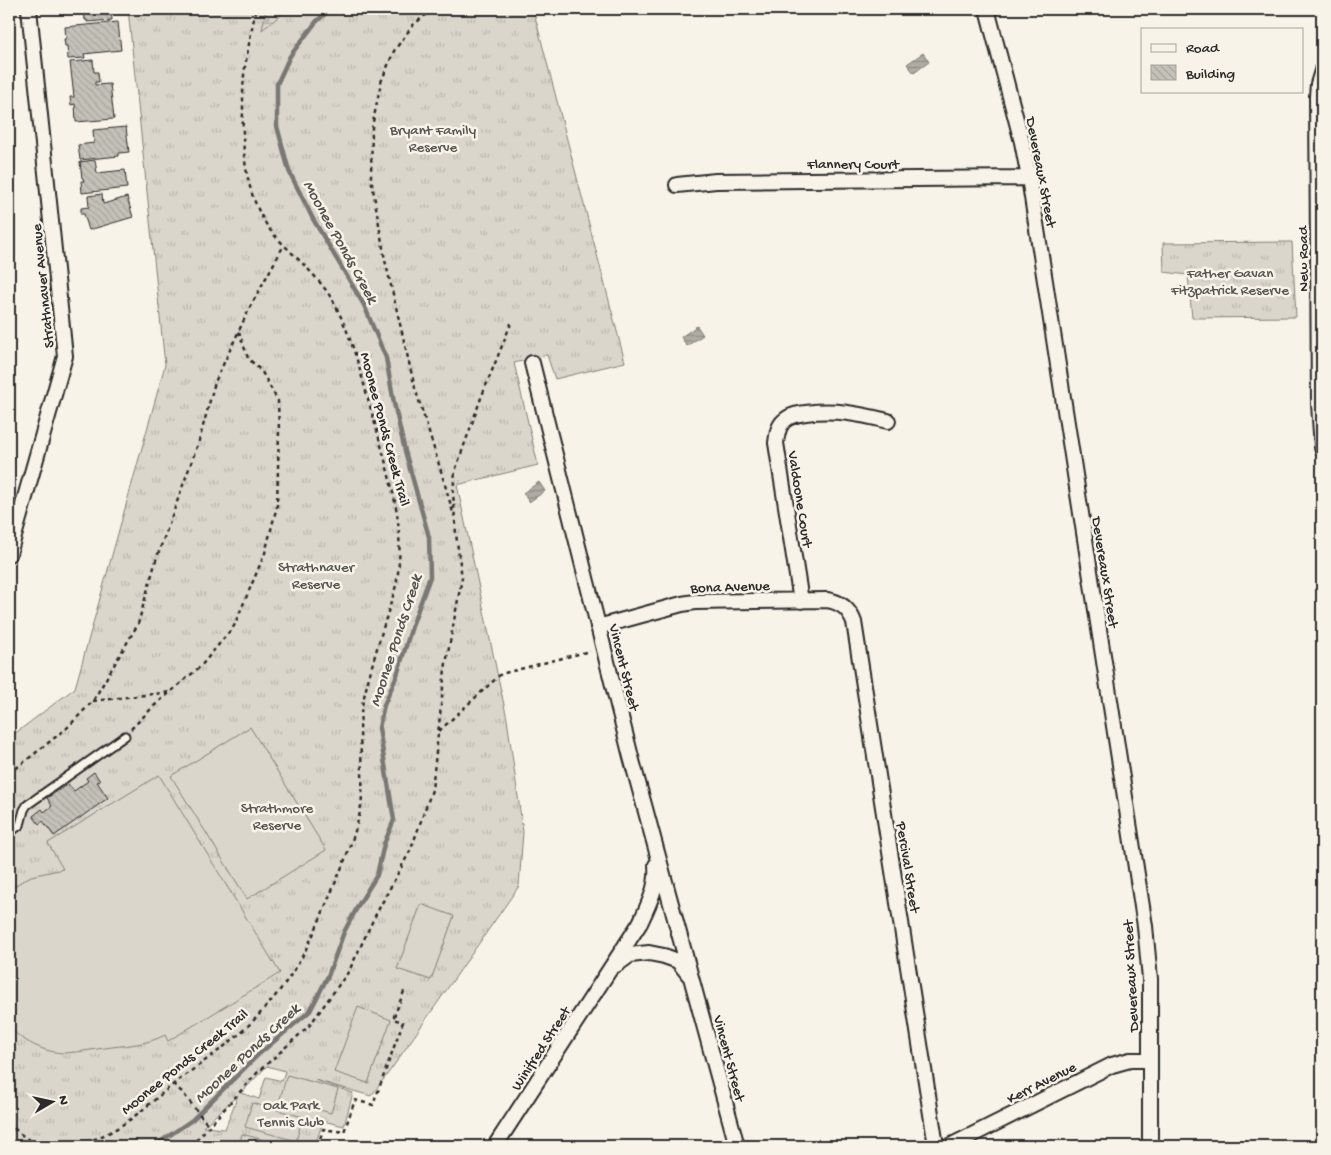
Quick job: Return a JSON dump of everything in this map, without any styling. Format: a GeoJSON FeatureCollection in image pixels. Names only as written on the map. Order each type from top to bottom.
{"type":"FeatureCollection","features":[{"type":"Feature","properties":{"kind":"street","name":"Strathnaver Avenue"},"geometry":{"type":"LineString","coordinates":[[9,554],[65,356],[29,9]]}},
{"type":"Feature","properties":{"kind":"street","name":"Devereaux Street"},"geometry":{"type":"LineString","coordinates":[[987,9],[1022,142],[1029,178],[1146,926],[1150,979],[1150,1146]]}},
{"type":"Feature","properties":{"kind":"street","name":"New Road"},"geometry":{"type":"LineString","coordinates":[[1322,71],[1318,84],[1317,116],[1319,404],[1322,448]]}},
{"type":"Feature","properties":{"kind":"street","name":"Flannery Court"},"geometry":{"type":"LineString","coordinates":[[677,185],[716,181],[1029,178]]}},
{"type":"Feature","properties":{"kind":"street","name":"Vincent Street"},"geometry":{"type":"LineString","coordinates":[[532,363],[631,757],[737,1146]]}},
{"type":"Feature","properties":{"kind":"street","name":"Valdoone Court"},"geometry":{"type":"LineString","coordinates":[[801,600],[776,442],[782,422],[798,414],[831,411],[853,413],[888,421]]}},
{"type":"Feature","properties":{"kind":"street","name":"Bona Avenue"},"geometry":{"type":"LineString","coordinates":[[598,627],[695,602],[836,601]]}},
{"type":"Feature","properties":{"kind":"street","name":"Percival Street"},"geometry":{"type":"LineString","coordinates":[[836,601],[851,613],[854,622],[936,1146]]}},
{"type":"Feature","properties":{"kind":"street","name":"Winifred Street"},"geometry":{"type":"LineString","coordinates":[[495,1146],[640,923],[655,888],[657,875],[654,839]]}},
{"type":"Feature","properties":{"kind":"street","name":"Vincent Street"},"geometry":{"type":"LineString","coordinates":[[649,953],[678,961],[692,978]]}},
{"type":"Feature","properties":{"kind":"street","name":"Winifred Street"},"geometry":{"type":"LineString","coordinates":[[611,968],[630,955],[649,953]]}},
{"type":"Feature","properties":{"kind":"street","name":"Kerr Avenue"},"geometry":{"type":"LineString","coordinates":[[950,1146],[1112,1065],[1130,1060],[1150,1060]]}},
{"type":"Feature","properties":{"kind":"lane"},"geometry":{"type":"LineString","coordinates":[[9,833],[20,825],[27,805],[125,736]]}},
{"type":"Feature","properties":{"kind":"path","name":"Moonee Ponds Creek Trail"},"geometry":{"type":"LineString","coordinates":[[70,1146],[85,1143],[111,1132],[131,1120],[248,1026],[272,999],[293,972],[307,948],[338,876],[360,813],[362,798],[360,728],[362,708],[368,680],[397,582],[400,543],[396,506],[388,470],[356,356],[340,315],[320,282],[266,225],[259,212],[248,180],[242,150],[243,100],[245,70],[256,9]]}},
{"type":"Feature","properties":{"kind":"path"},"geometry":{"type":"LineString","coordinates":[[432,9],[413,25],[394,51],[381,82],[372,127],[371,176],[386,260],[415,388],[455,522]]}},
{"type":"Feature","properties":{"kind":"path"},"geometry":{"type":"LineString","coordinates":[[9,773],[67,728],[93,701],[138,624],[156,560],[199,441],[215,382],[250,307],[284,245]]}},
{"type":"Feature","properties":{"kind":"path"},"geometry":{"type":"LineString","coordinates":[[191,1146],[256,1073],[309,1026],[349,971],[374,918],[412,849],[432,790],[445,669],[462,578],[455,522],[455,471],[481,398],[512,321]]}},
{"type":"Feature","properties":{"kind":"path"},"geometry":{"type":"LineString","coordinates":[[125,736],[154,706],[201,666],[234,626],[265,553],[277,506],[278,401],[262,372],[248,358],[238,331]]}},
{"type":"Feature","properties":{"kind":"path"},"geometry":{"type":"LineString","coordinates":[[439,731],[501,674],[590,651]]}},
{"type":"Feature","properties":{"kind":"path"},"geometry":{"type":"LineString","coordinates":[[93,701],[171,692]]}},
{"type":"Feature","properties":{"kind":"path"},"geometry":{"type":"LineString","coordinates":[[318,1146],[324,1129],[344,1132],[354,1100],[373,1105],[403,1022],[393,1019],[405,989]]}},
{"type":"Feature","properties":{"kind":"path"},"geometry":{"type":"LineString","coordinates":[[174,1084],[208,1125]]}},
{"type":"Feature","properties":{"kind":"path"},"geometry":{"type":"LineString","coordinates":[[9,1122],[25,1138],[47,1146]]}},
{"type":"Feature","properties":{"kind":"green space","name":"Strathmore Reserve"},"geometry":{"type":"Polygon","coordinates":[[[128,9],[533,9],[625,362],[555,379],[547,355],[514,363],[538,465],[457,485],[507,719],[523,832],[519,886],[371,1096],[315,1080],[353,1093],[344,1126],[323,1121],[315,1146],[9,1146],[9,738],[75,688],[165,365],[128,9]],[[267,1066],[241,1093],[259,1099],[266,1077],[282,1081],[285,1071],[267,1066]],[[238,1095],[203,1127],[225,1129],[238,1095]]]}},
{"type":"Feature","properties":{"kind":"green space"},"geometry":{"type":"Polygon","coordinates":[[[266,9],[288,9],[262,30],[266,9]]]}},
{"type":"Feature","properties":{"kind":"green space","name":"Father Gavan Fitzpatrick Reserve"},"geometry":{"type":"Polygon","coordinates":[[[1292,242],[1296,317],[1192,318],[1188,275],[1164,272],[1163,243],[1292,242]]]}},
{"type":"Feature","properties":{"kind":"green space"},"geometry":{"type":"Polygon","coordinates":[[[250,727],[326,850],[247,899],[171,776],[250,727]]]}},
{"type":"Feature","properties":{"kind":"green space"},"geometry":{"type":"Polygon","coordinates":[[[159,775],[280,973],[168,1041],[165,1035],[139,1044],[65,1053],[50,1051],[34,1045],[20,1037],[9,1027],[9,891],[31,876],[63,869],[48,843],[159,775]]]}},
{"type":"Feature","properties":{"kind":"green space"},"geometry":{"type":"Polygon","coordinates":[[[421,904],[454,916],[431,980],[397,969],[421,904]]]}},
{"type":"Feature","properties":{"kind":"green space"},"geometry":{"type":"Polygon","coordinates":[[[358,1007],[391,1020],[368,1083],[334,1072],[358,1007]]]}},
{"type":"Feature","properties":{"kind":"green space"},"geometry":{"type":"Polygon","coordinates":[[[287,1075],[338,1089],[331,1113],[280,1099],[287,1075]]]}},
{"type":"Feature","properties":{"kind":"green space"},"geometry":{"type":"Polygon","coordinates":[[[252,1103],[303,1117],[296,1141],[245,1127],[252,1103]]]}},
{"type":"Feature","properties":{"kind":"green space"},"geometry":{"type":"Polygon","coordinates":[[[242,1134],[286,1146],[239,1146],[242,1134]]]}},
{"type":"Feature","properties":{"kind":"shaded area"},"geometry":{"type":"Polygon","coordinates":[[[923,53],[929,62],[914,73],[907,64],[923,53]]]}},
{"type":"Feature","properties":{"kind":"shaded area"},"geometry":{"type":"Polygon","coordinates":[[[697,326],[703,335],[687,346],[681,337],[697,326]]]}},
{"type":"Feature","properties":{"kind":"shaded area"},"geometry":{"type":"Polygon","coordinates":[[[539,482],[545,491],[529,502],[523,493],[539,482]]]}},
{"type":"Feature","properties":{"kind":"building"},"geometry":{"type":"Polygon","coordinates":[[[84,9],[107,9],[107,11],[111,11],[112,20],[87,22],[84,9]]]}},
{"type":"Feature","properties":{"kind":"building"},"geometry":{"type":"Polygon","coordinates":[[[118,22],[121,50],[84,54],[85,58],[68,59],[67,46],[65,46],[64,39],[66,39],[65,27],[118,22]]]}},
{"type":"Feature","properties":{"kind":"building"},"geometry":{"type":"Polygon","coordinates":[[[93,60],[94,72],[98,72],[99,82],[95,82],[95,85],[110,84],[114,119],[76,122],[75,104],[71,105],[70,97],[74,97],[70,62],[93,60]]]}},
{"type":"Feature","properties":{"kind":"building"},"geometry":{"type":"Polygon","coordinates":[[[126,127],[129,152],[119,153],[119,156],[80,160],[78,145],[94,143],[93,130],[126,127]]]}},
{"type":"Feature","properties":{"kind":"building"},"geometry":{"type":"Polygon","coordinates":[[[95,160],[97,173],[125,170],[127,188],[82,193],[81,181],[84,181],[80,162],[95,160]]]}},
{"type":"Feature","properties":{"kind":"building"},"geometry":{"type":"Polygon","coordinates":[[[102,194],[103,204],[127,197],[133,217],[89,230],[84,214],[81,214],[81,208],[89,207],[88,196],[102,194]]]}},
{"type":"Feature","properties":{"kind":"building"},"geometry":{"type":"Polygon","coordinates":[[[94,772],[100,781],[97,782],[108,798],[54,836],[43,821],[39,824],[33,816],[42,809],[44,812],[52,806],[47,798],[68,784],[74,791],[88,781],[86,778],[94,772]]]}},
{"type":"Feature","properties":{"kind":"waterway","name":"Moonee Ponds Creek"},"geometry":{"type":"LineString","coordinates":[[154,1146],[192,1120],[259,1054],[310,1011],[328,976],[344,932],[377,875],[384,844],[394,820],[379,728],[384,705],[397,675],[430,577],[429,537],[405,451],[386,358],[364,305],[313,219],[289,171],[277,126],[277,84],[290,56],[316,22],[330,9]]}},
{"type":"Feature","properties":{"kind":"park label","name":"Bryant Family Reserve"},"geometry":{"type":"Point","coordinates":[433,138]}},
{"type":"Feature","properties":{"kind":"park label","name":"Strathnaver Reserve"},"geometry":{"type":"Point","coordinates":[316,574]}},
{"type":"Feature","properties":{"kind":"park label","name":"Oak Park Tennis Club"},"geometry":{"type":"Point","coordinates":[291,1112]}}]}
